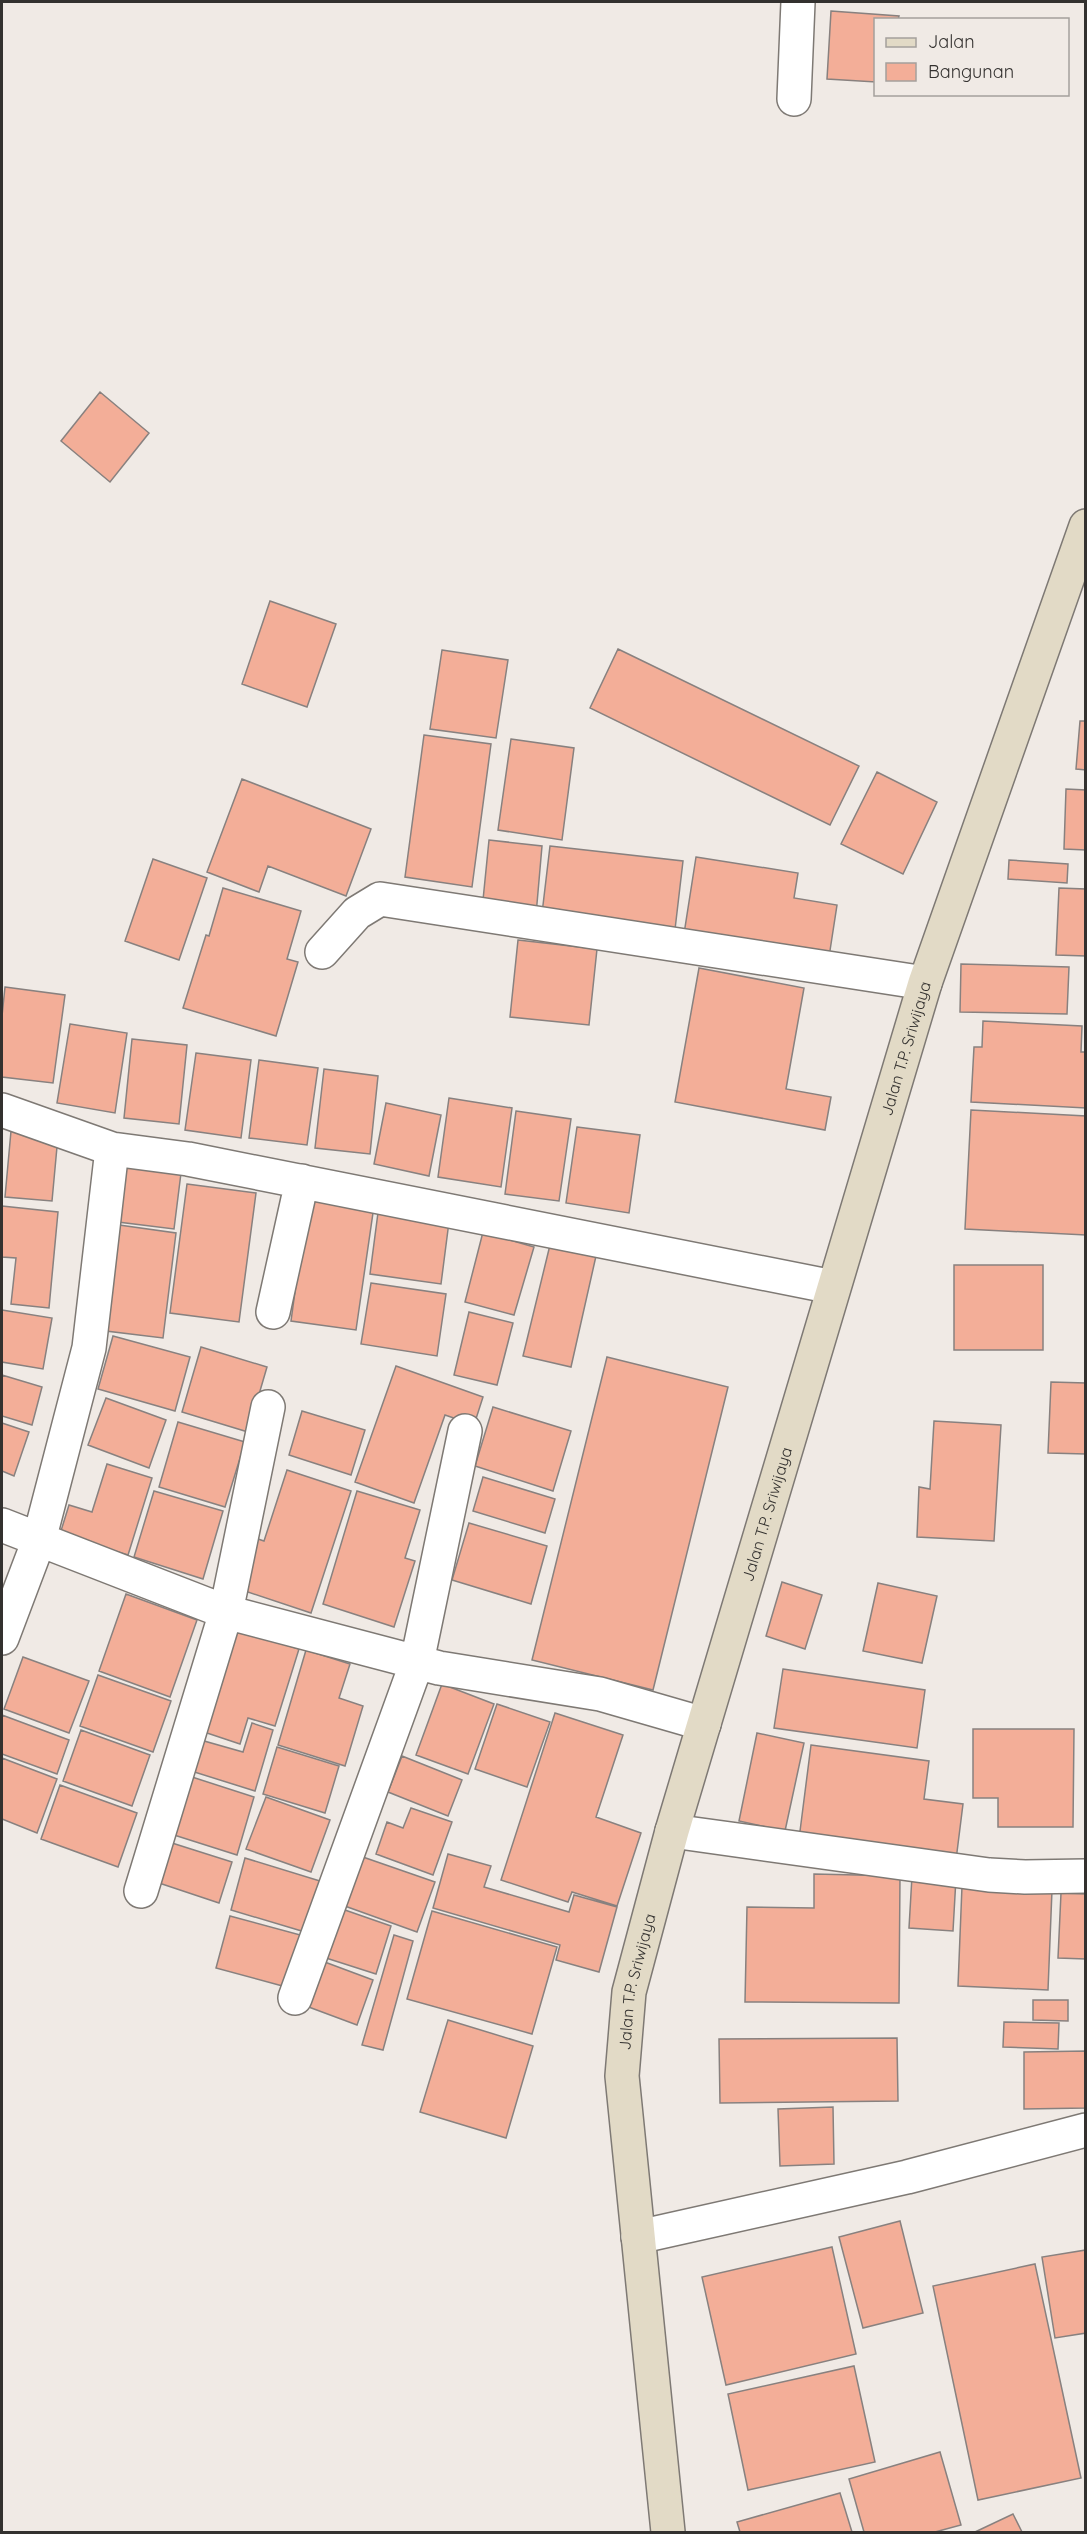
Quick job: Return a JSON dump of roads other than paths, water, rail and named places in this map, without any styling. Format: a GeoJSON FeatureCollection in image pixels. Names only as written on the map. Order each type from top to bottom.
{"type":"FeatureCollection","features":[{"type":"Feature","properties":{"kind":"main road","name":"Jalan T.P. Sriwijaya"},"geometry":{"type":"LineString","coordinates":[[668,2532],[622,2076],[629,1992],[672,1831],[925,983],[1086,526]]}},
{"type":"Feature","properties":{"kind":"street"},"geometry":{"type":"LineString","coordinates":[[794,99],[798,2]]}},
{"type":"Feature","properties":{"kind":"street"},"geometry":{"type":"LineString","coordinates":[[322,952],[357,913],[380,899],[925,983]]}},
{"type":"Feature","properties":{"kind":"street"},"geometry":{"type":"LineString","coordinates":[[2,1110],[112,1149],[188,1159],[833,1287]]}},
{"type":"Feature","properties":{"kind":"street"},"geometry":{"type":"LineString","coordinates":[[2,1638],[39,1540],[89,1348],[112,1149]]}},
{"type":"Feature","properties":{"kind":"street"},"geometry":{"type":"LineString","coordinates":[[273,1312],[302,1181]]}},
{"type":"Feature","properties":{"kind":"street"},"geometry":{"type":"LineString","coordinates":[[141,1891],[226,1612],[268,1407]]}},
{"type":"Feature","properties":{"kind":"street"},"geometry":{"type":"LineString","coordinates":[[295,1998],[417,1662],[465,1431]]}},
{"type":"Feature","properties":{"kind":"street"},"geometry":{"type":"LineString","coordinates":[[2,1525],[226,1612],[439,1668],[600,1694],[704,1724]]}},
{"type":"Feature","properties":{"kind":"street"},"geometry":{"type":"LineString","coordinates":[[672,1831],[989,1875],[1086,1876]]}},
{"type":"Feature","properties":{"kind":"street"},"geometry":{"type":"LineString","coordinates":[[638,2237],[908,2177],[1086,2130]]}}]}
